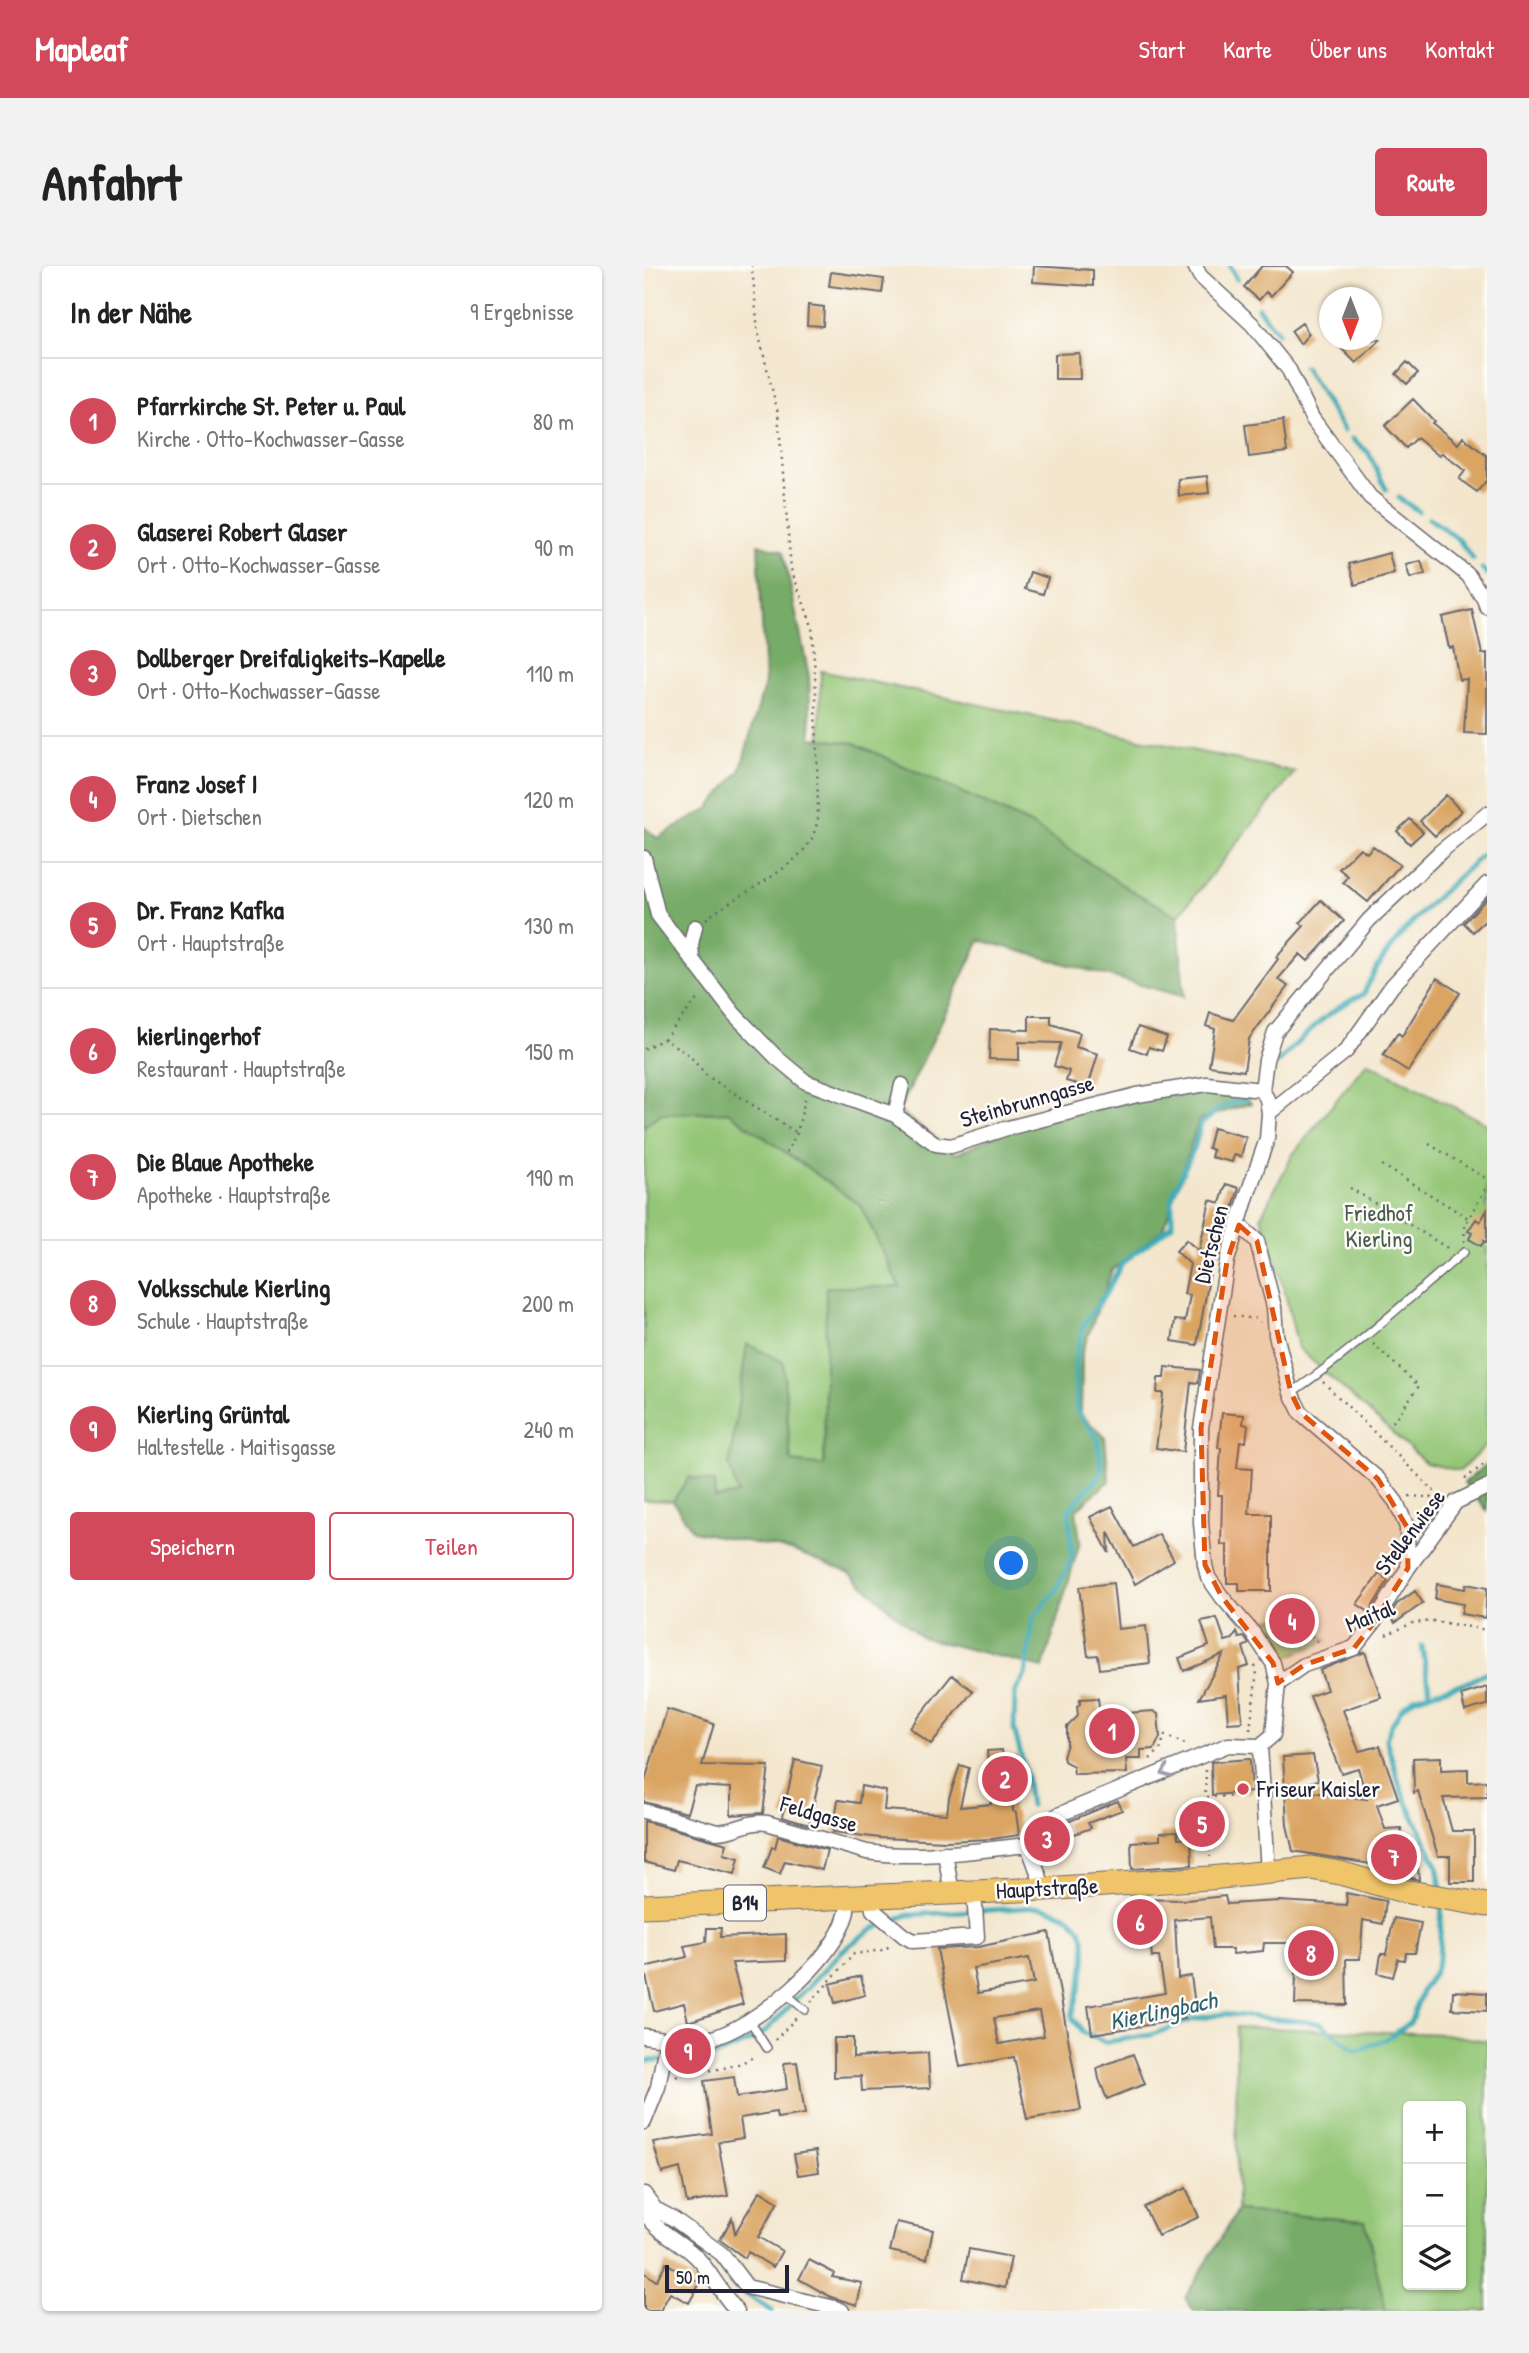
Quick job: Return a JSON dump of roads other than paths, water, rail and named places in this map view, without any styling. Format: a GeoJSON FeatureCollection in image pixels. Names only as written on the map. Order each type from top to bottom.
{"type":"FeatureCollection","features":[{"type":"Feature","properties":{"kind":"main road","name":"Hauptstraße"},"geometry":{"type":"LineString","coordinates":[[644,1906],[847,1899],[876,1906],[1044,1889],[1311,1868],[1442,1899],[1487,1905]]}},
{"type":"Feature","properties":{"kind":"street"},"geometry":{"type":"LineString","coordinates":[[1195,266],[1200,276],[1252,324],[1289,370],[1312,418],[1370,497],[1468,575],[1487,607]]}},
{"type":"Feature","properties":{"kind":"street"},"geometry":{"type":"LineString","coordinates":[[1269,1113],[1267,1099],[1262,1090],[1266,1059],[1275,1032],[1368,920],[1440,852],[1487,814]]}},
{"type":"Feature","properties":{"kind":"street","name":"Steinbrunngasse"},"geometry":{"type":"LineString","coordinates":[[644,858],[658,915],[734,1014],[777,1058],[806,1082],[895,1115],[936,1144],[951,1146],[1004,1129],[1137,1095],[1207,1084],[1262,1090]]}},
{"type":"Feature","properties":{"kind":"street"},"geometry":{"type":"LineString","coordinates":[[1269,1113],[1346,1051],[1392,986],[1487,884]]}},
{"type":"Feature","properties":{"kind":"street"},"geometry":{"type":"LineString","coordinates":[[692,958],[691,944],[695,927]]}},
{"type":"Feature","properties":{"kind":"street"},"geometry":{"type":"LineString","coordinates":[[895,1115],[902,1085]]}},
{"type":"Feature","properties":{"kind":"street","name":"Dietschen"},"geometry":{"type":"LineString","coordinates":[[1269,1113],[1267,1139],[1227,1261],[1201,1428],[1201,1523],[1208,1577],[1253,1633],[1273,1663],[1278,1683]]}},
{"type":"Feature","properties":{"kind":"street"},"geometry":{"type":"LineString","coordinates":[[1239,1225],[1258,1241],[1274,1307],[1276,1335],[1291,1393],[1301,1413],[1378,1479],[1396,1502],[1407,1527],[1408,1569]]}},
{"type":"Feature","properties":{"kind":"street","name":"Stellenwiese"},"geometry":{"type":"LineString","coordinates":[[1354,1648],[1456,1502],[1487,1487]]}},
{"type":"Feature","properties":{"kind":"street","name":"Maital"},"geometry":{"type":"LineString","coordinates":[[1278,1683],[1304,1665],[1354,1648]]}},
{"type":"Feature","properties":{"kind":"street"},"geometry":{"type":"LineString","coordinates":[[1044,1889],[1028,1845],[1043,1826],[1058,1815],[1228,1745],[1260,1746],[1273,1735],[1278,1683]]}},
{"type":"Feature","properties":{"kind":"street"},"geometry":{"type":"LineString","coordinates":[[1260,1746],[1268,1871]]}},
{"type":"Feature","properties":{"kind":"street","name":"Feldgasse"},"geometry":{"type":"LineString","coordinates":[[644,1811],[716,1832],[726,1832],[758,1822],[875,1853],[945,1853]]}},
{"type":"Feature","properties":{"kind":"street","name":"Hauptstraße"},"geometry":{"type":"LineString","coordinates":[[945,1853],[1028,1845]]}},
{"type":"Feature","properties":{"kind":"street"},"geometry":{"type":"LineString","coordinates":[[876,1906],[902,1934],[913,1941],[977,1937],[967,1897],[945,1853]]}},
{"type":"Feature","properties":{"kind":"street"},"geometry":{"type":"LineString","coordinates":[[644,2036],[688,2041],[710,2039],[750,2021],[786,1994],[830,1949],[847,1915],[847,1899]]}},
{"type":"Feature","properties":{"kind":"street"},"geometry":{"type":"LineString","coordinates":[[644,2122],[667,2039]]}},
{"type":"Feature","properties":{"kind":"street"},"geometry":{"type":"LineString","coordinates":[[644,2194],[655,2209],[674,2219],[722,2254],[747,2287],[842,2311]]}},
{"type":"Feature","properties":{"kind":"street"},"geometry":{"type":"LineString","coordinates":[[647,2216],[700,2260],[722,2294],[737,2311]]}},
{"type":"Feature","properties":{"kind":"lane"},"geometry":{"type":"LineString","coordinates":[[1291,1393],[1366,1337],[1462,1254]]}},
{"type":"Feature","properties":{"kind":"lane"},"geometry":{"type":"LineString","coordinates":[[786,1994],[804,2010]]}},
{"type":"Feature","properties":{"kind":"lane"},"geometry":{"type":"LineString","coordinates":[[750,2021],[767,2048]]}},
{"type":"Feature","properties":{"kind":"waterway"},"geometry":{"type":"LineString","coordinates":[[1230,266],[1237,279]]}},
{"type":"Feature","properties":{"kind":"waterway"},"geometry":{"type":"LineString","coordinates":[[1258,308],[1278,333]]}},
{"type":"Feature","properties":{"kind":"waterway"},"geometry":{"type":"LineString","coordinates":[[1304,367],[1344,431]]}},
{"type":"Feature","properties":{"kind":"waterway"},"geometry":{"type":"LineString","coordinates":[[1352,439],[1368,452],[1386,489]]}},
{"type":"Feature","properties":{"kind":"waterway"},"geometry":{"type":"LineString","coordinates":[[1399,498],[1418,511]]}},
{"type":"Feature","properties":{"kind":"waterway"},"geometry":{"type":"LineString","coordinates":[[1429,518],[1459,540],[1473,559]]}},
{"type":"Feature","properties":{"kind":"waterway"},"geometry":{"type":"LineString","coordinates":[[1482,569],[1487,574]]}},
{"type":"Feature","properties":{"kind":"waterway"},"geometry":{"type":"LineString","coordinates":[[1278,1063],[1328,1015],[1364,994],[1373,974],[1400,936],[1487,851]]}},
{"type":"Feature","properties":{"kind":"waterway"},"geometry":{"type":"LineString","coordinates":[[1030,1806],[1026,1774],[1014,1729],[1015,1692],[1025,1675],[1033,1618],[1055,1592],[1072,1558],[1069,1510],[1102,1472],[1098,1439],[1077,1410],[1075,1362],[1083,1326],[1106,1293],[1122,1263],[1172,1225],[1172,1196],[1194,1148],[1201,1124],[1222,1107],[1248,1098]]}},
{"type":"Feature","properties":{"kind":"waterway"},"geometry":{"type":"LineString","coordinates":[[1422,1646],[1430,1694]]}},
{"type":"Feature","properties":{"kind":"waterway","name":"Kierlingbach"},"geometry":{"type":"LineString","coordinates":[[1441,1890],[1437,1865],[1401,1790],[1386,1739],[1402,1708],[1415,1698],[1471,1681],[1487,1672]]}},
{"type":"Feature","properties":{"kind":"waterway","name":"Kierlingbach"},"geometry":{"type":"LineString","coordinates":[[644,2061],[713,2057],[752,2040],[767,2030],[843,1950],[872,1929],[908,1915],[1039,1907],[1061,1913],[1075,1922],[1083,1934],[1085,1964],[1072,2017],[1083,2033],[1105,2042],[1151,2035],[1194,2019],[1224,2014],[1320,2023],[1356,2051],[1386,2039],[1410,2023],[1439,1957],[1442,1904]]}},
{"type":"Feature","properties":{"kind":"waterway"},"geometry":{"type":"LineString","coordinates":[[661,2222],[697,2246],[719,2265],[731,2284],[772,2311]]}},
{"type":"Feature","properties":{"kind":"place","name":"Franz Josef I"},"geometry":{"type":"Point","coordinates":[1292,1621]}},
{"type":"Feature","properties":{"kind":"place","name":"Pfarrkirche St. Peter u. Paul"},"geometry":{"type":"Point","coordinates":[1112,1731]}},
{"type":"Feature","properties":{"kind":"place","name":"Glaserei Robert Glaser"},"geometry":{"type":"Point","coordinates":[1005,1779]}},
{"type":"Feature","properties":{"kind":"place","name":"Friseur Kaisler"},"geometry":{"type":"Point","coordinates":[1243,1789]}},
{"type":"Feature","properties":{"kind":"place","name":"Dr. Franz Kafka"},"geometry":{"type":"Point","coordinates":[1202,1824]}},
{"type":"Feature","properties":{"kind":"place","name":"Dollberger Dreifaligkeits-Kapelle"},"geometry":{"type":"Point","coordinates":[1047,1839]}},
{"type":"Feature","properties":{"kind":"place","name":"Die Blaue Apotheke"},"geometry":{"type":"Point","coordinates":[1394,1857]}},
{"type":"Feature","properties":{"kind":"place","name":"kierlingerhof"},"geometry":{"type":"Point","coordinates":[1140,1922]}},
{"type":"Feature","properties":{"kind":"place","name":"Volksschule Kierling"},"geometry":{"type":"Point","coordinates":[1311,1953]}},
{"type":"Feature","properties":{"kind":"place","name":"Kierling Grüntal"},"geometry":{"type":"Point","coordinates":[688,2051]}},
{"type":"Feature","properties":{"kind":"park label","name":"Friedhof Kierling"},"geometry":{"type":"Point","coordinates":[1379,1226]}}]}
